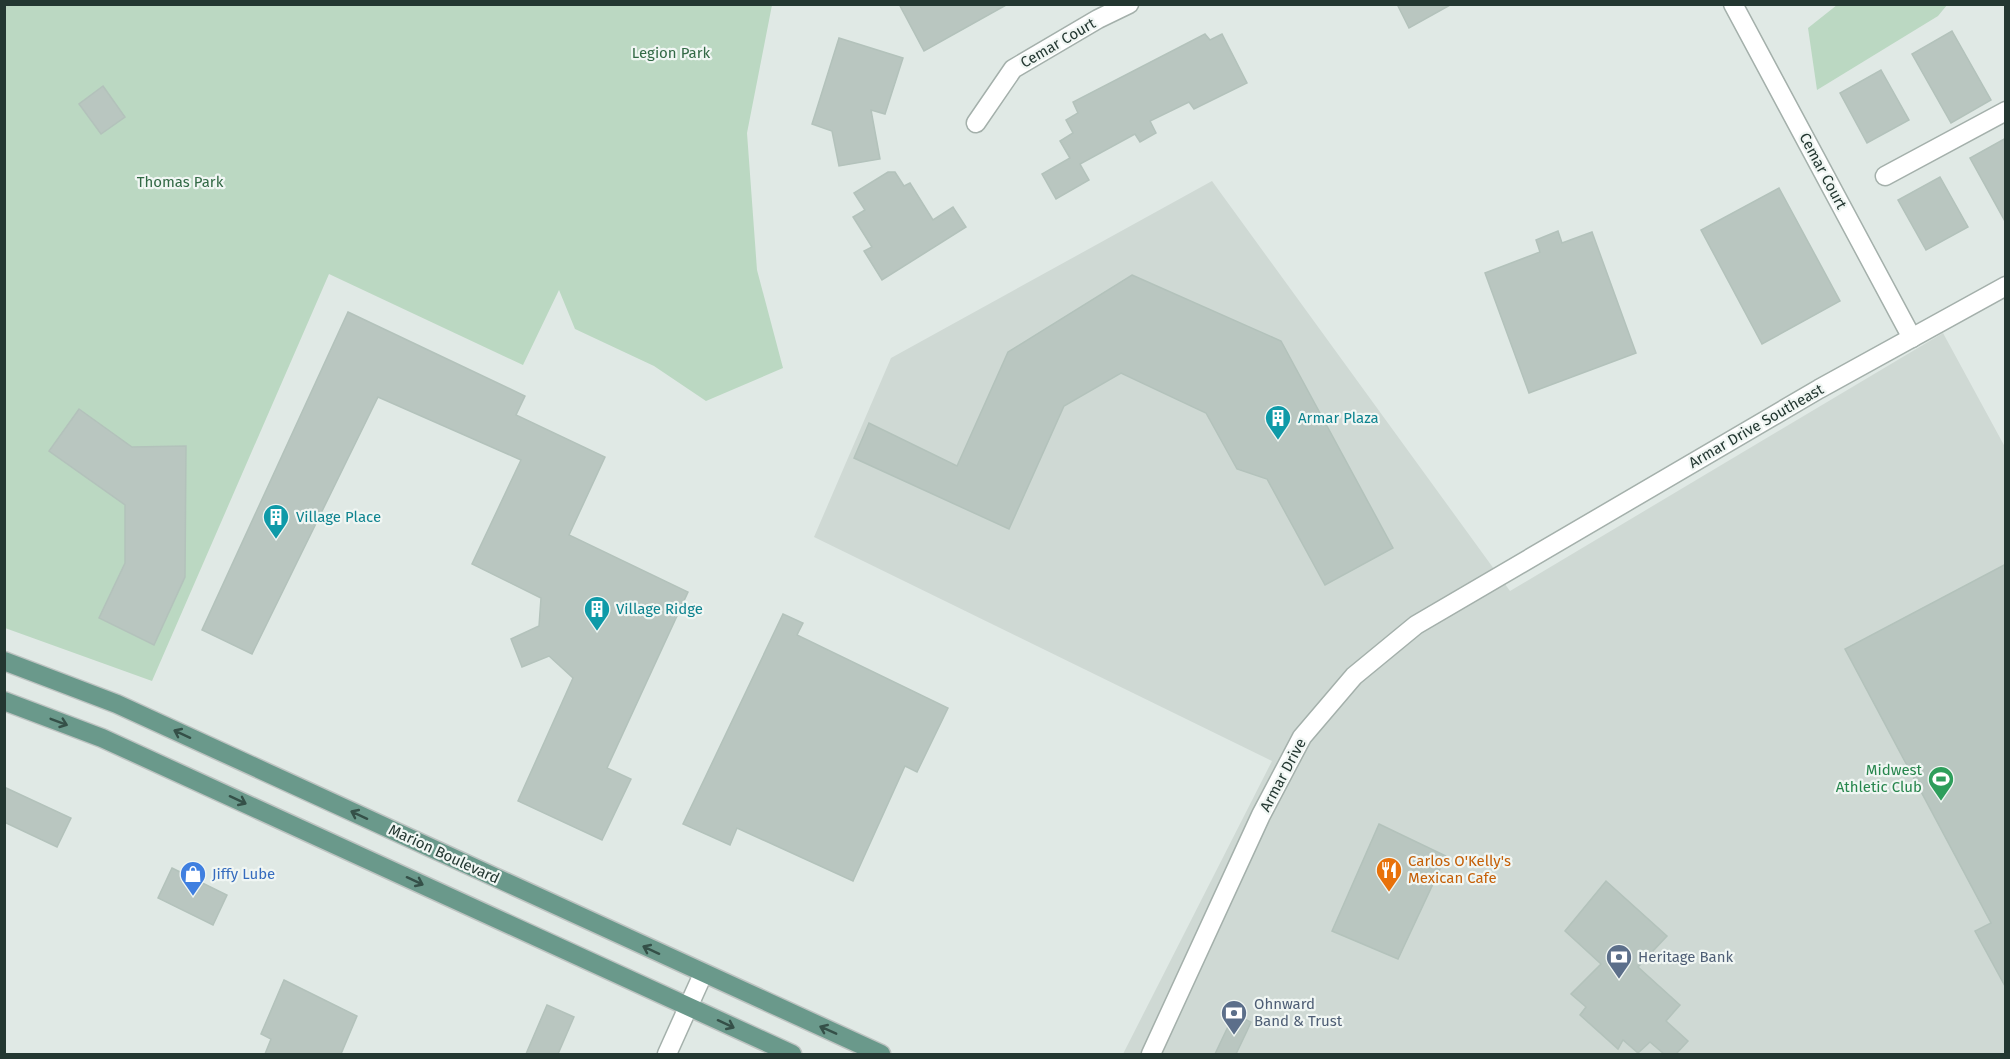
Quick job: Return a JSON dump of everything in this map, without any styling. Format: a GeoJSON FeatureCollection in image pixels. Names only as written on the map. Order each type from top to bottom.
{"type":"FeatureCollection","features":[{"type":"Feature","properties":{"kind":"main road","name":"Marion Boulevard"},"geometry":{"type":"LineString","coordinates":[[4,661],[117,704],[881,1054]]}},
{"type":"Feature","properties":{"kind":"main road"},"geometry":{"type":"LineString","coordinates":[[4,701],[102,738],[792,1054]]}},
{"type":"Feature","properties":{"kind":"street","name":"Cemar Court"},"geometry":{"type":"LineString","coordinates":[[976,123],[1013,69],[1098,19],[1130,4]]}},
{"type":"Feature","properties":{"kind":"street","name":"Cemar Court"},"geometry":{"type":"LineString","coordinates":[[1733,4],[1912,338]]}},
{"type":"Feature","properties":{"kind":"street"},"geometry":{"type":"LineString","coordinates":[[1885,176],[2006,111]]}},
{"type":"Feature","properties":{"kind":"street","name":"Armar Drive Southeast"},"geometry":{"type":"LineString","coordinates":[[1508,571],[1809,394],[2006,286]]}},
{"type":"Feature","properties":{"kind":"street","name":"Armar Drive"},"geometry":{"type":"LineString","coordinates":[[1151,1054],[1262,815],[1302,737],[1354,676],[1416,625],[1508,571]]}},
{"type":"Feature","properties":{"kind":"street"},"geometry":{"type":"LineString","coordinates":[[667,1054],[703,974]]}},
{"type":"Feature","properties":{"kind":"shaded area"},"geometry":{"type":"Polygon","coordinates":[[[1212,181],[1510,591],[1943,333],[2005,447],[2005,1054],[1123,1054],[1272,761],[814,537],[891,358],[1212,181]]]}},
{"type":"Feature","properties":{"kind":"green space","name":"Thomas Park"},"geometry":{"type":"Polygon","coordinates":[[[4,5],[772,5],[747,133],[757,270],[783,368],[706,401],[654,366],[575,329],[559,290],[523,365],[329,274],[152,681],[5,628],[4,5]]]}},
{"type":"Feature","properties":{"kind":"green space"},"geometry":{"type":"Polygon","coordinates":[[[1837,5],[1947,5],[1938,16],[1817,90],[1808,28],[1837,5]]]}},
{"type":"Feature","properties":{"kind":"building"},"geometry":{"type":"Polygon","coordinates":[[[899,4],[1008,4],[924,51],[899,4]]]}},
{"type":"Feature","properties":{"kind":"building"},"geometry":{"type":"Polygon","coordinates":[[[1397,4],[1452,4],[1409,28],[1397,4]]]}},
{"type":"Feature","properties":{"kind":"building"},"geometry":{"type":"Polygon","coordinates":[[[1952,31],[1991,100],[1951,123],[1912,54],[1952,31]]]}},
{"type":"Feature","properties":{"kind":"building"},"geometry":{"type":"Polygon","coordinates":[[[1205,34],[1210,40],[1222,34],[1247,83],[1194,109],[1189,102],[1150,121],[1156,133],[1140,142],[1135,134],[1080,164],[1089,180],[1056,199],[1042,174],[1070,158],[1060,141],[1073,133],[1066,120],[1078,113],[1073,102],[1205,34]]]}},
{"type":"Feature","properties":{"kind":"building"},"geometry":{"type":"Polygon","coordinates":[[[839,38],[903,58],[885,114],[871,110],[880,159],[839,166],[832,131],[812,124],[839,38]]]}},
{"type":"Feature","properties":{"kind":"building"},"geometry":{"type":"Polygon","coordinates":[[[1881,70],[1909,120],[1867,143],[1840,93],[1881,70]]]}},
{"type":"Feature","properties":{"kind":"building"},"geometry":{"type":"Polygon","coordinates":[[[103,86],[125,117],[101,134],[79,104],[103,86]]]}},
{"type":"Feature","properties":{"kind":"building"},"geometry":{"type":"Polygon","coordinates":[[[2006,138],[2006,223],[1970,158],[2006,138]]]}},
{"type":"Feature","properties":{"kind":"building"},"geometry":{"type":"Polygon","coordinates":[[[888,172],[895,172],[904,186],[910,183],[933,220],[953,207],[966,227],[882,280],[864,251],[872,247],[853,217],[865,210],[854,193],[888,172]]]}},
{"type":"Feature","properties":{"kind":"building"},"geometry":{"type":"Polygon","coordinates":[[[1940,177],[1968,227],[1926,250],[1898,200],[1940,177]]]}},
{"type":"Feature","properties":{"kind":"building"},"geometry":{"type":"Polygon","coordinates":[[[1779,188],[1840,301],[1762,344],[1701,230],[1779,188]]]}},
{"type":"Feature","properties":{"kind":"building"},"geometry":{"type":"Polygon","coordinates":[[[1558,231],[1562,243],[1592,232],[1636,353],[1529,393],[1485,273],[1540,252],[1536,240],[1558,231]]]}},
{"type":"Feature","properties":{"kind":"building","name":"Armar Plaza"},"geometry":{"type":"Polygon","coordinates":[[[1132,275],[1281,341],[1393,548],[1325,585],[1267,479],[1237,469],[1206,413],[1121,373],[1064,406],[1009,529],[854,458],[869,423],[957,466],[1008,352],[1132,275]]]}},
{"type":"Feature","properties":{"kind":"building"},"geometry":{"type":"Polygon","coordinates":[[[348,312],[525,396],[516,415],[605,457],[569,535],[688,592],[607,768],[631,779],[602,840],[518,801],[573,678],[549,656],[522,667],[511,639],[539,626],[541,598],[472,564],[521,460],[378,397],[252,654],[202,630],[348,312]]]}},
{"type":"Feature","properties":{"kind":"building"},"geometry":{"type":"Polygon","coordinates":[[[79,409],[132,447],[186,446],[185,577],[154,645],[99,618],[125,563],[125,505],[49,451],[79,409]]]}},
{"type":"Feature","properties":{"kind":"building"},"geometry":{"type":"Polygon","coordinates":[[[2006,564],[2006,988],[1975,931],[1991,923],[1845,649],[2006,564]]]}},
{"type":"Feature","properties":{"kind":"building"},"geometry":{"type":"Polygon","coordinates":[[[783,614],[803,623],[797,635],[948,708],[917,772],[905,766],[853,881],[737,828],[730,845],[683,824],[783,614]]]}},
{"type":"Feature","properties":{"kind":"building"},"geometry":{"type":"Polygon","coordinates":[[[4,787],[71,818],[57,847],[4,822],[4,787]]]}},
{"type":"Feature","properties":{"kind":"building","name":"Carlos O'Kelly's Mexican Cafe"},"geometry":{"type":"Polygon","coordinates":[[[1379,824],[1446,856],[1398,959],[1332,931],[1379,824]]]}},
{"type":"Feature","properties":{"kind":"building","name":"Jiffy Lube"},"geometry":{"type":"Polygon","coordinates":[[[172,868],[227,895],[213,925],[158,898],[172,868]]]}},
{"type":"Feature","properties":{"kind":"building","name":"Heritage Bank"},"geometry":{"type":"Polygon","coordinates":[[[1606,881],[1667,936],[1638,967],[1680,1005],[1666,1021],[1688,1041],[1676,1054],[1664,1054],[1650,1042],[1638,1053],[1623,1040],[1618,1049],[1580,1015],[1586,1007],[1571,994],[1601,964],[1565,931],[1606,881]]]}},
{"type":"Feature","properties":{"kind":"building"},"geometry":{"type":"Polygon","coordinates":[[[284,980],[357,1016],[341,1054],[265,1054],[271,1039],[261,1034],[284,980]]]}},
{"type":"Feature","properties":{"kind":"building"},"geometry":{"type":"Polygon","coordinates":[[[547,1005],[574,1017],[558,1054],[526,1054],[547,1005]]]}},
{"type":"Feature","properties":{"kind":"building","name":"Ohnward Band & Trust"},"geometry":{"type":"Polygon","coordinates":[[[1234,1014],[1251,1022],[1247,1031],[1236,1054],[1215,1054],[1234,1014]]]}},
{"type":"Feature","properties":{"kind":"place","name":"Armar Plaza"},"geometry":{"type":"Point","coordinates":[1278,441]}},
{"type":"Feature","properties":{"kind":"place","name":"Village Place"},"geometry":{"type":"Point","coordinates":[276,540]}},
{"type":"Feature","properties":{"kind":"place","name":"Village Ridge"},"geometry":{"type":"Point","coordinates":[597,632]}},
{"type":"Feature","properties":{"kind":"place","name":"Midwest Athletic Club"},"geometry":{"type":"Point","coordinates":[1941,802]}},
{"type":"Feature","properties":{"kind":"place","name":"Carlos O'Kelly's Mexican Cafe"},"geometry":{"type":"Point","coordinates":[1389,893]}},
{"type":"Feature","properties":{"kind":"place","name":"Jiffy Lube"},"geometry":{"type":"Point","coordinates":[193,897]}},
{"type":"Feature","properties":{"kind":"place","name":"Heritage Bank"},"geometry":{"type":"Point","coordinates":[1619,980]}},
{"type":"Feature","properties":{"kind":"place","name":"Ohnward Band & Trust"},"geometry":{"type":"Point","coordinates":[1234,1036]}},
{"type":"Feature","properties":{"kind":"park label","name":"Legion Park"},"geometry":{"type":"Point","coordinates":[671,53]}}]}
